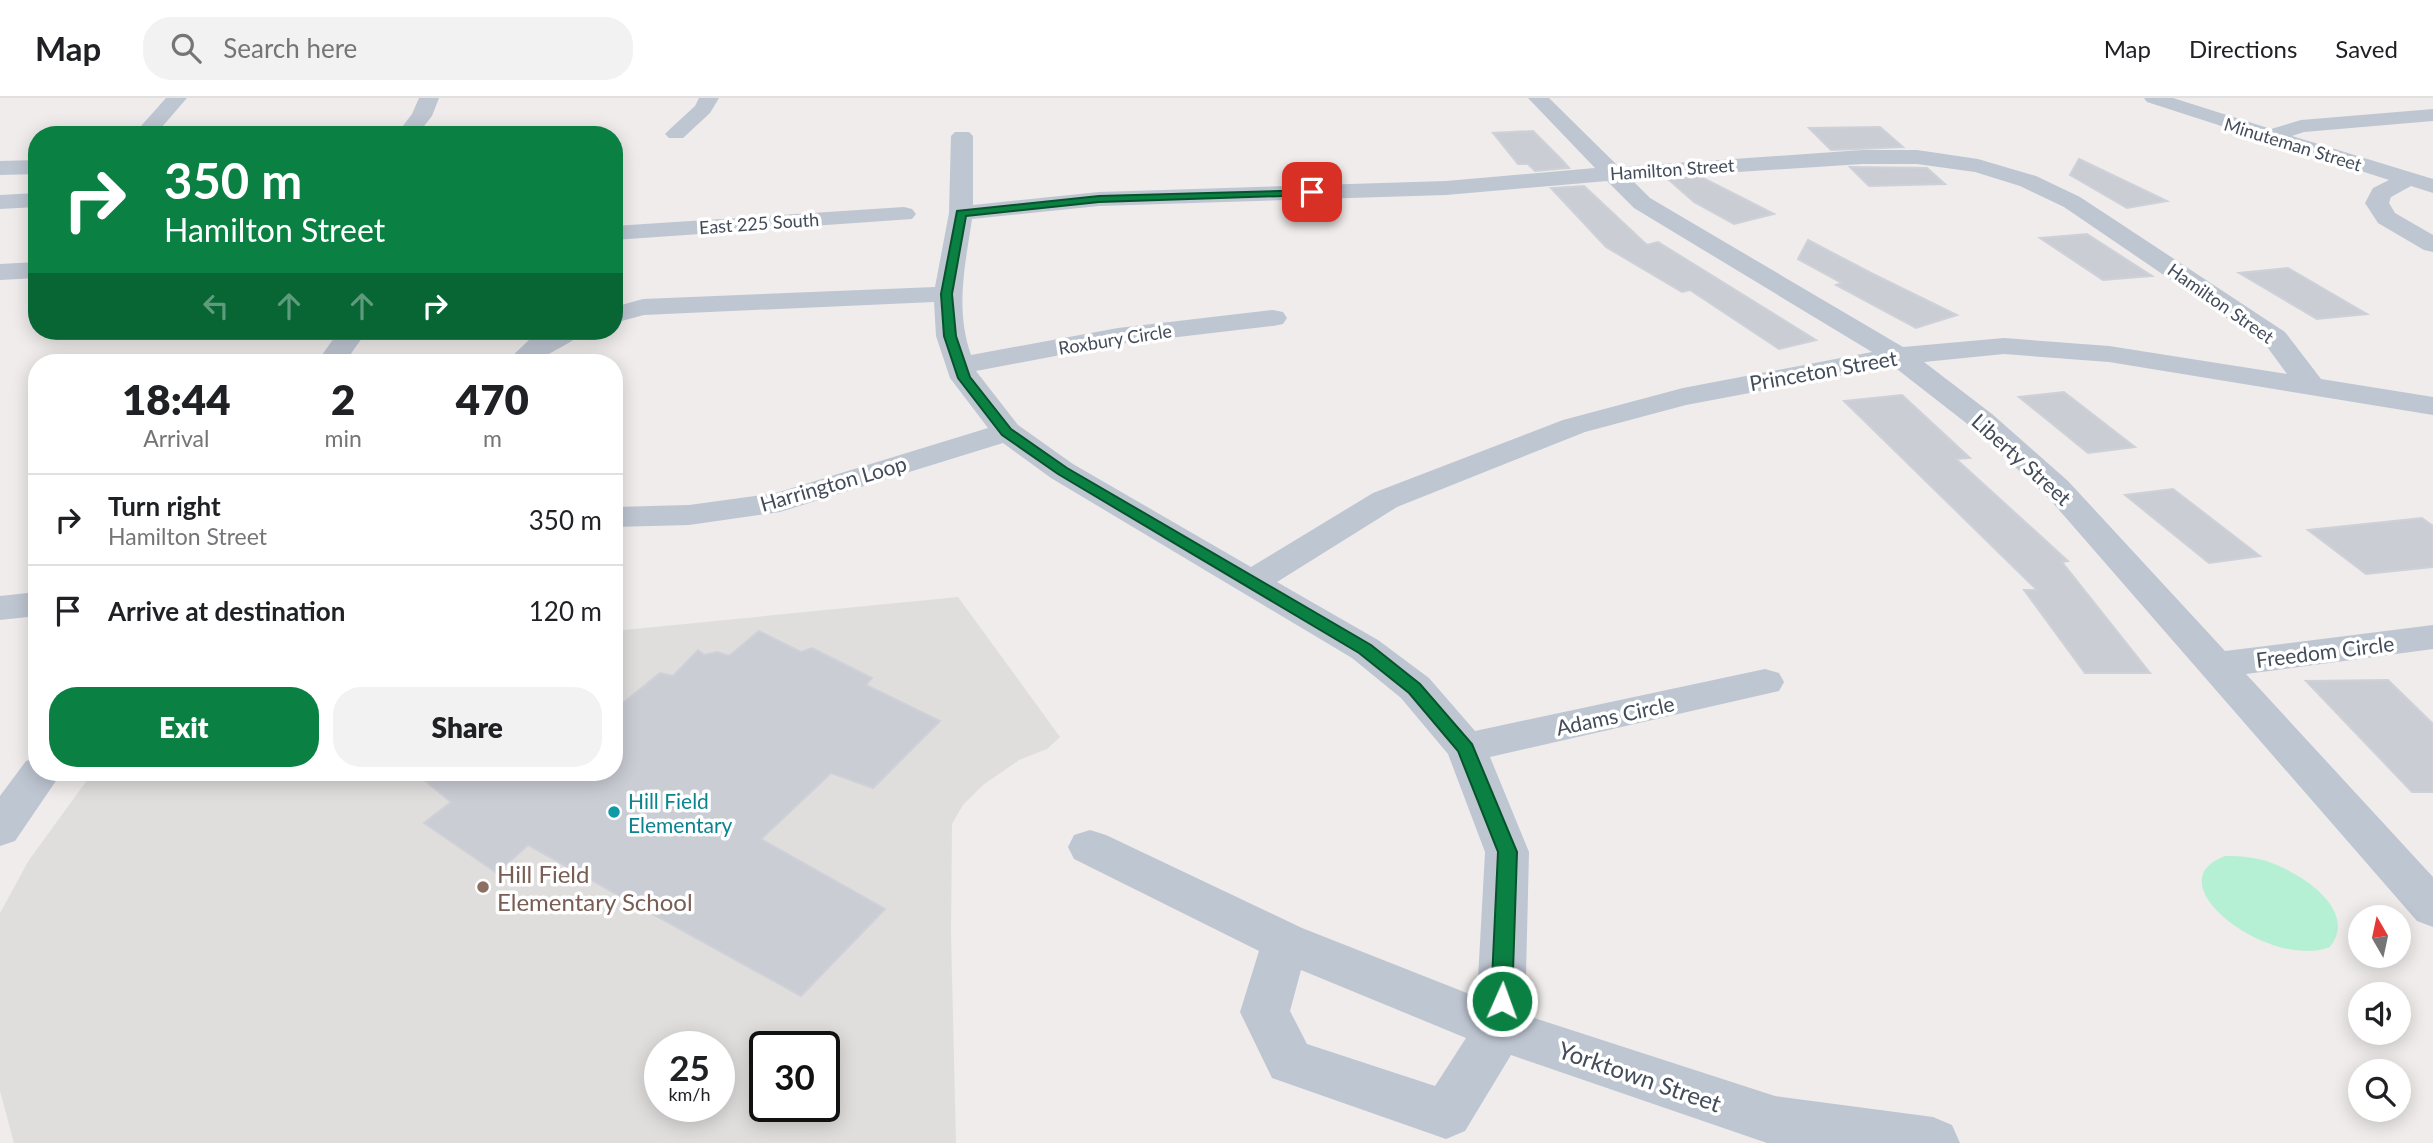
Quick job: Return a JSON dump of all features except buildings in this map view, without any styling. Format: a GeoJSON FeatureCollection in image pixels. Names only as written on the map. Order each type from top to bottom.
{"type":"FeatureCollection","features":[{"type":"Feature","properties":{"kind":"street"},"geometry":{"type":"LineString","coordinates":[[151,126],[177,98]]}},
{"type":"Feature","properties":{"kind":"street"},"geometry":{"type":"LineString","coordinates":[[414,126],[422,116],[429,98]]}},
{"type":"Feature","properties":{"kind":"street"},"geometry":{"type":"LineString","coordinates":[[676,134],[702,109],[709,98]]}},
{"type":"Feature","properties":{"kind":"street","name":"Liberty Street"},"geometry":{"type":"LineString","coordinates":[[1538,98],[1642,203],[1898,356],[1981,420],[2057,488],[2433,908]]}},
{"type":"Feature","properties":{"kind":"street","name":"Minuteman Street"},"geometry":{"type":"LineString","coordinates":[[2154,98],[2433,186]]}},
{"type":"Feature","properties":{"kind":"street"},"geometry":{"type":"LineString","coordinates":[[2270,136],[2301,126],[2433,115]]}},
{"type":"Feature","properties":{"kind":"street"},"geometry":{"type":"LineString","coordinates":[[2352,122],[2408,139]]}},
{"type":"Feature","properties":{"kind":"street"},"geometry":{"type":"LineString","coordinates":[[962,136],[961,213],[947,294],[950,336],[964,378],[1007,432],[1062,471],[1365,649],[1415,688],[1466,748],[1507,852],[1500,1028],[1446,1114],[1290,1062],[1265,1012],[1285,942]]}},
{"type":"Feature","properties":{"kind":"street","name":"Hamilton Street"},"geometry":{"type":"LineString","coordinates":[[961,213],[1099,199],[1446,188],[1612,173],[1862,157],[1916,157],[1978,166],[2028,181],[2072,202],[2275,338],[2311,387]]}},
{"type":"Feature","properties":{"kind":"street"},"geometry":{"type":"LineString","coordinates":[[0,168],[28,167]]}},
{"type":"Feature","properties":{"kind":"street"},"geometry":{"type":"LineString","coordinates":[[2408,179],[2381,193],[2377,203],[2386,218],[2433,245]]}},
{"type":"Feature","properties":{"kind":"street"},"geometry":{"type":"LineString","coordinates":[[0,202],[28,200]]}},
{"type":"Feature","properties":{"kind":"street","name":"East 225 South"},"geometry":{"type":"LineString","coordinates":[[623,232],[904,214]]}},
{"type":"Feature","properties":{"kind":"street"},"geometry":{"type":"LineString","coordinates":[[0,272],[28,270]]}},
{"type":"Feature","properties":{"kind":"street"},"geometry":{"type":"LineString","coordinates":[[623,312],[643,307],[947,294]]}},
{"type":"Feature","properties":{"kind":"street","name":"Roxbury Circle"},"geometry":{"type":"LineString","coordinates":[[959,366],[1118,336],[1273,318]]}},
{"type":"Feature","properties":{"kind":"street"},"geometry":{"type":"LineString","coordinates":[[529,354],[551,340]]}},
{"type":"Feature","properties":{"kind":"street","name":"Princeton Street"},"geometry":{"type":"LineString","coordinates":[[1251,582],[1385,499],[1574,426],[1683,397],[1898,356],[2004,346],[2109,354],[2433,406]]}},
{"type":"Feature","properties":{"kind":"street","name":"Harrington Loop"},"geometry":{"type":"LineString","coordinates":[[623,517],[689,514],[780,502],[1007,432]]}},
{"type":"Feature","properties":{"kind":"street"},"geometry":{"type":"LineString","coordinates":[[0,608],[28,605]]}},
{"type":"Feature","properties":{"kind":"street","name":"Freedom Circle"},"geometry":{"type":"LineString","coordinates":[[2217,665],[2433,637]]}},
{"type":"Feature","properties":{"kind":"street","name":"Adams Circle"},"geometry":{"type":"LineString","coordinates":[[1466,748],[1765,682]]}},
{"type":"Feature","properties":{"kind":"street"},"geometry":{"type":"LineString","coordinates":[[0,828],[34,781]]}},
{"type":"Feature","properties":{"kind":"street","name":"Yorktown Street"},"geometry":{"type":"LineString","coordinates":[[1090,847],[1285,942],[1500,1028],[1774,1121],[1933,1143]]}},
{"type":"Feature","properties":{"kind":"shaded area","name":"Hill Field Elementary School"},"geometry":{"type":"Polygon","coordinates":[[[958,597],[1060,737],[1047,749],[1019,760],[983,785],[963,805],[952,824],[951,934],[956,1143],[14,1143],[0,1091],[0,913],[29,860],[86,781],[623,781],[623,630],[958,597]]]}},
{"type":"Feature","properties":{"kind":"green space"},"geometry":{"type":"Polygon","coordinates":[[[2225,856],[2248,857],[2269,862],[2310,884],[2332,907],[2337,920],[2337,933],[2330,947],[2306,951],[2279,947],[2252,936],[2228,921],[2210,903],[2202,885],[2206,869],[2225,856]]]}},
{"type":"Feature","properties":{"kind":"place","name":"Hill Field Elementary"},"geometry":{"type":"Point","coordinates":[614,812]}},
{"type":"Feature","properties":{"kind":"place","name":"Hill Field Elementary School"},"geometry":{"type":"Point","coordinates":[483,887]}},
{"type":"Feature","properties":{"kind":"route"},"geometry":{"type":"LineString","coordinates":[[1312,192],[1099,199],[961,213],[947,294],[950,336],[964,378],[1007,432],[1062,471],[1365,649],[1415,688],[1466,748],[1507,852],[1502,1001]]}}]}
